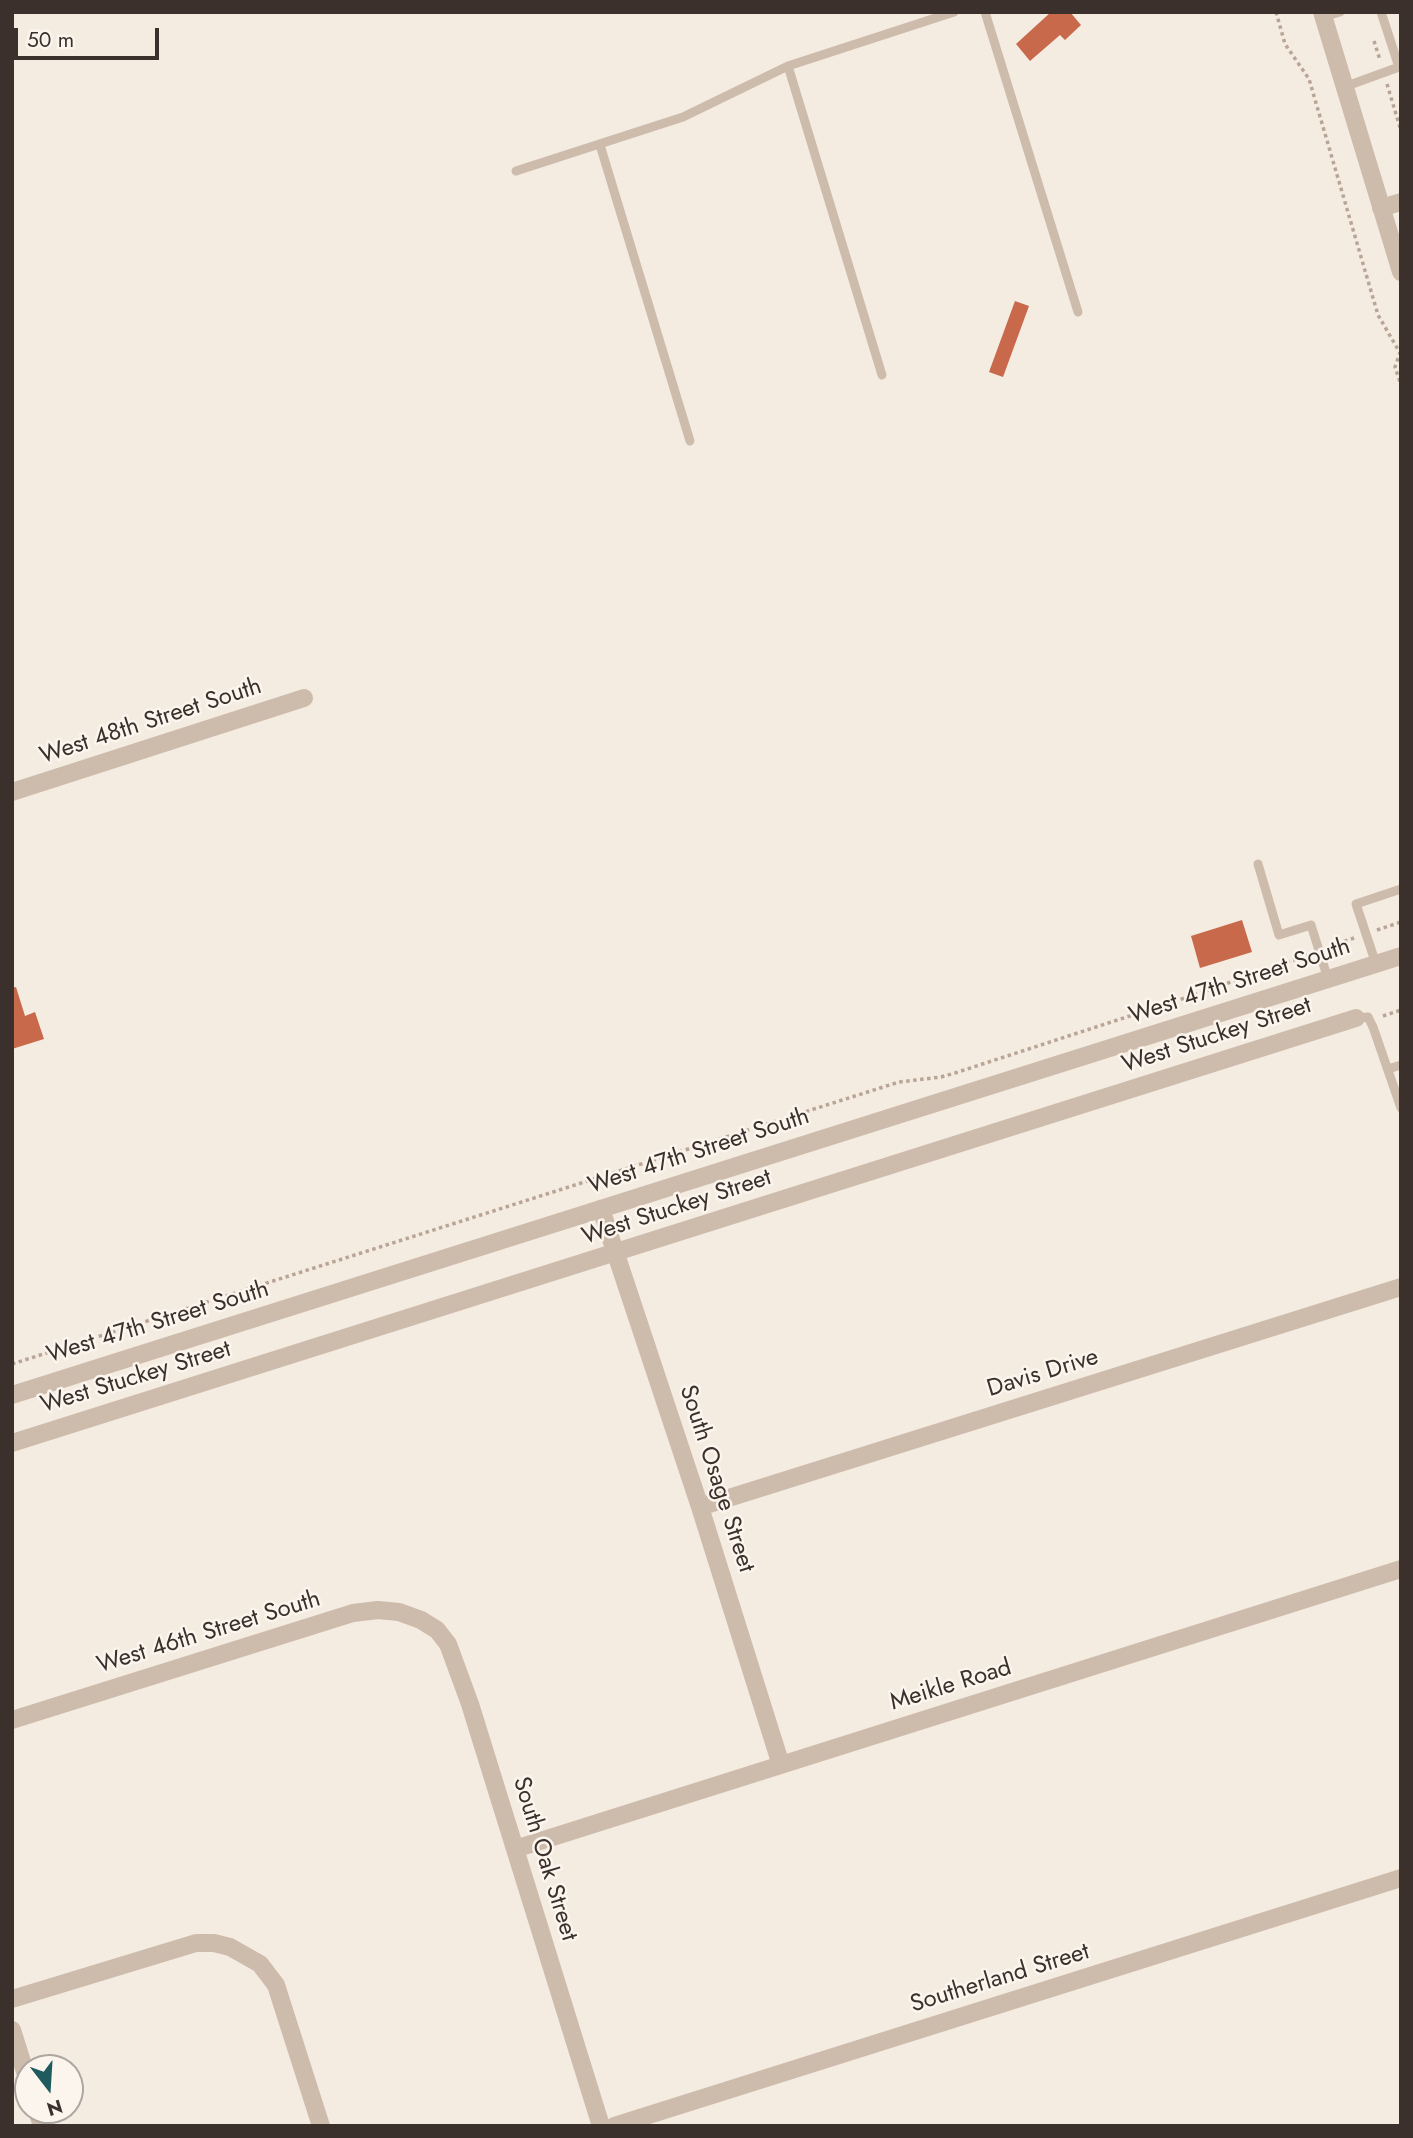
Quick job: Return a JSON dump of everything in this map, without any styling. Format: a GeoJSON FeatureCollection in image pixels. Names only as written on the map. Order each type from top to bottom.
{"type":"FeatureCollection","features":[{"type":"Feature","properties":{"kind":"street"},"geometry":{"type":"LineString","coordinates":[[1328,14],[1345,87],[1401,272]]}},
{"type":"Feature","properties":{"kind":"street"},"geometry":{"type":"LineString","coordinates":[[1381,208],[1401,202]]}},
{"type":"Feature","properties":{"kind":"street","name":"West 48th Street South"},"geometry":{"type":"LineString","coordinates":[[12,792],[304,698]]}},
{"type":"Feature","properties":{"kind":"street","name":"West 47th Street South"},"geometry":{"type":"LineString","coordinates":[[12,1395],[1401,956]]}},
{"type":"Feature","properties":{"kind":"street","name":"West Stuckey Street"},"geometry":{"type":"LineString","coordinates":[[12,1443],[1356,1018]]}},
{"type":"Feature","properties":{"kind":"street","name":"South Osage Street"},"geometry":{"type":"LineString","coordinates":[[601,1209],[700,1507],[781,1765]]}},
{"type":"Feature","properties":{"kind":"street","name":"Davis Drive"},"geometry":{"type":"LineString","coordinates":[[700,1507],[1401,1287]]}},
{"type":"Feature","properties":{"kind":"street","name":"Meikle Road"},"geometry":{"type":"LineString","coordinates":[[515,1849],[1401,1569]]}},
{"type":"Feature","properties":{"kind":"street","name":"West 46th Street South"},"geometry":{"type":"LineString","coordinates":[[12,1720],[353,1613],[378,1610],[399,1612],[421,1620]]}},
{"type":"Feature","properties":{"kind":"street","name":"South Oak Street"},"geometry":{"type":"LineString","coordinates":[[421,1620],[437,1630],[452,1653],[601,2126]]}},
{"type":"Feature","properties":{"kind":"street","name":"Southerland Street"},"geometry":{"type":"LineString","coordinates":[[614,2126],[1401,1878]]}},
{"type":"Feature","properties":{"kind":"street"},"geometry":{"type":"LineString","coordinates":[[12,1999],[196,1943],[214,1943],[230,1947],[247,1954],[260,1964],[276,1985],[321,2126]]}},
{"type":"Feature","properties":{"kind":"street"},"geometry":{"type":"LineString","coordinates":[[12,2030],[20,2054]]}},
{"type":"Feature","properties":{"kind":"lane"},"geometry":{"type":"LineString","coordinates":[[516,171],[682,117],[788,65],[954,12]]}},
{"type":"Feature","properties":{"kind":"lane"},"geometry":{"type":"LineString","coordinates":[[985,12],[1078,312]]}},
{"type":"Feature","properties":{"kind":"lane"},"geometry":{"type":"LineString","coordinates":[[1345,87],[1399,67],[1381,12]]}},
{"type":"Feature","properties":{"kind":"lane"},"geometry":{"type":"LineString","coordinates":[[788,65],[882,375]]}},
{"type":"Feature","properties":{"kind":"lane"},"geometry":{"type":"LineString","coordinates":[[600,145],[690,442]]}},
{"type":"Feature","properties":{"kind":"lane"},"geometry":{"type":"LineString","coordinates":[[1258,864],[1279,935],[1311,925],[1328,979]]}},
{"type":"Feature","properties":{"kind":"lane"},"geometry":{"type":"LineString","coordinates":[[1376,964],[1356,904],[1401,889]]}},
{"type":"Feature","properties":{"kind":"lane"},"geometry":{"type":"LineString","coordinates":[[1356,1018],[1364,1016],[1370,1020],[1401,1108]]}},
{"type":"Feature","properties":{"kind":"lane"},"geometry":{"type":"LineString","coordinates":[[1388,1069],[1401,1065]]}},
{"type":"Feature","properties":{"kind":"path"},"geometry":{"type":"LineString","coordinates":[[1276,12],[1285,44],[1309,79],[1378,315],[1400,353],[1395,366],[1401,385]]}},
{"type":"Feature","properties":{"kind":"path"},"geometry":{"type":"LineString","coordinates":[[12,1364],[899,1082],[955,1073],[1178,1000],[1401,922]]}},
{"type":"Feature","properties":{"kind":"path"},"geometry":{"type":"LineString","coordinates":[[1382,1016],[1401,1010]]}},
{"type":"Feature","properties":{"kind":"building"},"geometry":{"type":"Polygon","coordinates":[[[1051,12],[1070,12],[1081,25],[1065,40],[1060,35],[1030,61],[1016,44],[1051,12]]]}},
{"type":"Feature","properties":{"kind":"building"},"geometry":{"type":"Polygon","coordinates":[[[1015,301],[1029,306],[1003,377],[989,372],[1015,301]]]}},
{"type":"Feature","properties":{"kind":"building"},"geometry":{"type":"Polygon","coordinates":[[[1242,920],[1252,952],[1200,968],[1191,936],[1242,920]]]}},
{"type":"Feature","properties":{"kind":"building"},"geometry":{"type":"Polygon","coordinates":[[[16,987],[25,1016],[35,1012],[44,1039],[12,1049],[12,988],[16,987]]]}}]}
